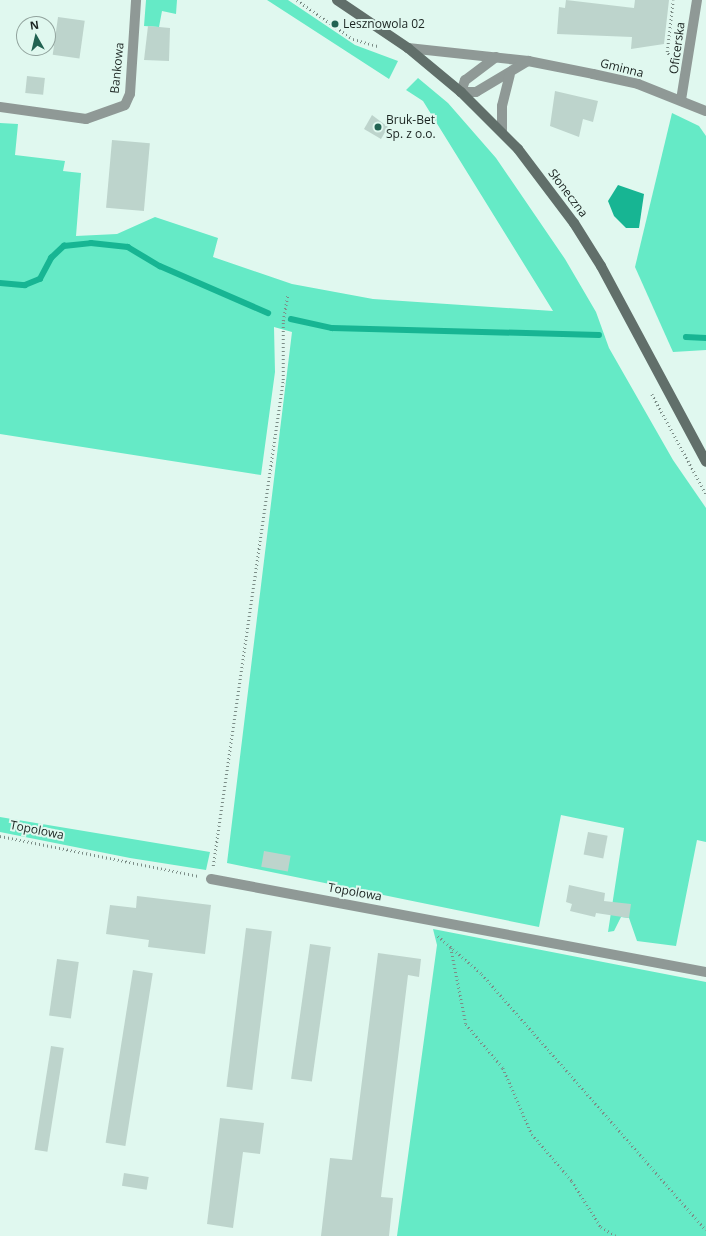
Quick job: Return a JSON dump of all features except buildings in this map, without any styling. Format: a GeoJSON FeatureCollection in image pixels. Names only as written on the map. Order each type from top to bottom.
{"type":"FeatureCollection","features":[{"type":"Feature","properties":{"kind":"main road","name":"Słoneczna"},"geometry":{"type":"LineString","coordinates":[[337,0],[408,48],[461,92],[502,131],[574,223],[706,462]]}},
{"type":"Feature","properties":{"kind":"street","name":"Bankowa"},"geometry":{"type":"LineString","coordinates":[[0,107],[86,119],[125,105],[130,94],[136,0]]}},
{"type":"Feature","properties":{"kind":"street","name":"Oficerska"},"geometry":{"type":"LineString","coordinates":[[681,100],[697,0]]}},
{"type":"Feature","properties":{"kind":"street","name":"Gminna"},"geometry":{"type":"LineString","coordinates":[[408,48],[523,61],[638,84],[706,111]]}},
{"type":"Feature","properties":{"kind":"street"},"geometry":{"type":"LineString","coordinates":[[496,57],[465,80],[461,92],[476,92],[510,75],[523,61]]}},
{"type":"Feature","properties":{"kind":"street"},"geometry":{"type":"LineString","coordinates":[[502,131],[502,106],[510,75]]}},
{"type":"Feature","properties":{"kind":"street","name":"Topolowa"},"geometry":{"type":"LineString","coordinates":[[211,879],[706,972]]}},
{"type":"Feature","properties":{"kind":"path"},"geometry":{"type":"LineString","coordinates":[[297,0],[353,39],[385,50]]}},
{"type":"Feature","properties":{"kind":"path"},"geometry":{"type":"LineString","coordinates":[[673,0],[667,52],[676,66]]}},
{"type":"Feature","properties":{"kind":"path"},"geometry":{"type":"LineString","coordinates":[[211,879],[283,380],[283,321],[288,294]]}},
{"type":"Feature","properties":{"kind":"path"},"geometry":{"type":"LineString","coordinates":[[650,388],[706,494]]}},
{"type":"Feature","properties":{"kind":"path","name":"Topolowa"},"geometry":{"type":"LineString","coordinates":[[0,836],[211,879]]}},
{"type":"Feature","properties":{"kind":"path"},"geometry":{"type":"LineString","coordinates":[[434,932],[482,974],[706,1230]]}},
{"type":"Feature","properties":{"kind":"path"},"geometry":{"type":"LineString","coordinates":[[451,948],[466,1024],[503,1068],[532,1134],[572,1181],[601,1227],[616,1236]]}},
{"type":"Feature","properties":{"kind":"shaded area"},"geometry":{"type":"Polygon","coordinates":[[[146,0],[177,0],[176,14],[162,11],[159,27],[144,26],[146,0]]]}},
{"type":"Feature","properties":{"kind":"shaded area"},"geometry":{"type":"Polygon","coordinates":[[[267,0],[288,0],[355,45],[398,61],[389,79],[267,0]]]}},
{"type":"Feature","properties":{"kind":"shaded area"},"geometry":{"type":"Polygon","coordinates":[[[418,78],[448,103],[496,158],[565,259],[596,312],[609,348],[673,460],[706,508],[706,842],[697,840],[676,946],[637,941],[629,918],[621,917],[614,931],[608,932],[624,828],[561,815],[539,927],[227,863],[292,332],[274,327],[275,372],[261,475],[0,434],[0,123],[18,124],[15,155],[65,161],[63,171],[81,173],[76,236],[117,234],[155,217],[218,238],[213,257],[292,284],[373,299],[553,311],[423,101],[406,90],[418,78]]]}},
{"type":"Feature","properties":{"kind":"shaded area"},"geometry":{"type":"Polygon","coordinates":[[[672,113],[699,126],[706,136],[706,350],[673,352],[635,267],[672,113]]]}},
{"type":"Feature","properties":{"kind":"shaded area"},"geometry":{"type":"Polygon","coordinates":[[[618,185],[644,194],[639,228],[626,228],[614,216],[608,201],[618,185]]]}},
{"type":"Feature","properties":{"kind":"shaded area"},"geometry":{"type":"Polygon","coordinates":[[[0,817],[210,852],[206,870],[130,858],[0,832],[0,817]]]}},
{"type":"Feature","properties":{"kind":"shaded area"},"geometry":{"type":"Polygon","coordinates":[[[433,929],[706,982],[706,1236],[397,1236],[437,945],[433,929]]]}},
{"type":"Feature","properties":{"kind":"waterway"},"geometry":{"type":"LineString","coordinates":[[0,283],[25,285],[40,279],[51,258],[64,246],[91,243],[128,247],[160,266],[268,313]]}},
{"type":"Feature","properties":{"kind":"waterway"},"geometry":{"type":"LineString","coordinates":[[291,319],[332,328],[599,335]]}},
{"type":"Feature","properties":{"kind":"waterway"},"geometry":{"type":"LineString","coordinates":[[686,337],[706,338]]}},
{"type":"Feature","properties":{"kind":"place","name":"Lesznowola 02"},"geometry":{"type":"Point","coordinates":[335,24]}},
{"type":"Feature","properties":{"kind":"place","name":"Bruk-Bet Sp. z o.o."},"geometry":{"type":"Point","coordinates":[378,127]}}]}
